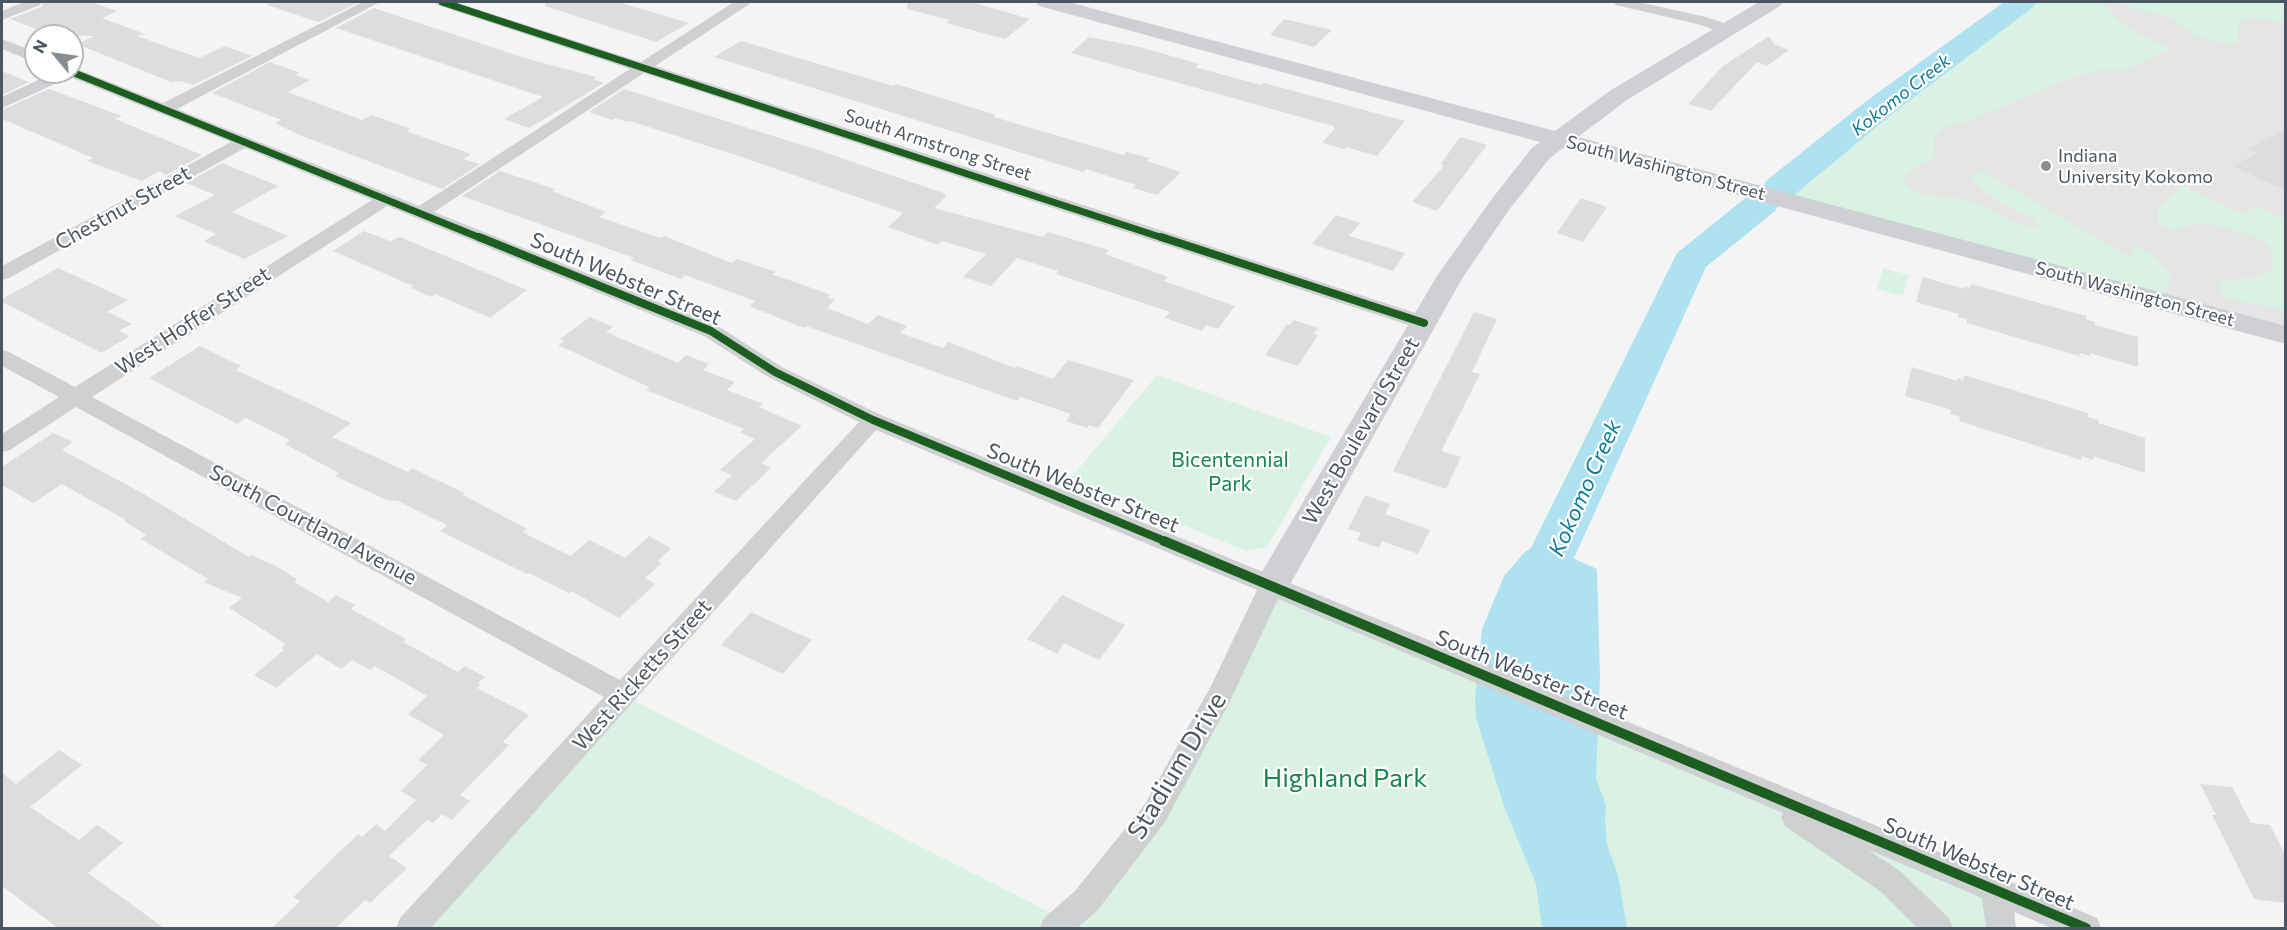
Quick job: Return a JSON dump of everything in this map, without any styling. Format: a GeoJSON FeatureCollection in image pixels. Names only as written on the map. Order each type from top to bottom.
{"type":"FeatureCollection","features":[{"type":"Feature","properties":{"kind":"main road","name":"South Washington Street"},"geometry":{"type":"LineString","coordinates":[[1046,2],[2286,335]]}},
{"type":"Feature","properties":{"kind":"main road","name":"West Boulevard Street"},"geometry":{"type":"LineString","coordinates":[[1272,585],[1450,276],[1500,205],[1540,154],[1619,95],[1773,2]]}},
{"type":"Feature","properties":{"kind":"street"},"geometry":{"type":"LineString","coordinates":[[2,16],[35,2]]}},
{"type":"Feature","properties":{"kind":"street"},"geometry":{"type":"LineString","coordinates":[[164,109],[373,2]]}},
{"type":"Feature","properties":{"kind":"street","name":"South Armstrong Street"},"geometry":{"type":"LineString","coordinates":[[442,2],[1424,323]]}},
{"type":"Feature","properties":{"kind":"street"},"geometry":{"type":"LineString","coordinates":[[420,213],[743,2]]}},
{"type":"Feature","properties":{"kind":"street"},"geometry":{"type":"LineString","coordinates":[[1621,2],[1701,20],[1728,29]]}},
{"type":"Feature","properties":{"kind":"street"},"geometry":{"type":"LineString","coordinates":[[2,44],[24,53]]}},
{"type":"Feature","properties":{"kind":"street","name":"South Webster Street"},"geometry":{"type":"LineString","coordinates":[[84,78],[711,331],[775,372],[873,420],[1616,729],[2086,928]]}},
{"type":"Feature","properties":{"kind":"street"},"geometry":{"type":"LineString","coordinates":[[2,103],[44,84]]}},
{"type":"Feature","properties":{"kind":"street","name":"Chestnut Street"},"geometry":{"type":"LineString","coordinates":[[2,274],[244,142]]}},
{"type":"Feature","properties":{"kind":"street","name":"West Hoffer Street"},"geometry":{"type":"LineString","coordinates":[[2,444],[386,199]]}},
{"type":"Feature","properties":{"kind":"street","name":"South Courtland Avenue"},"geometry":{"type":"LineString","coordinates":[[2,357],[623,695]]}},
{"type":"Feature","properties":{"kind":"street","name":"West Ricketts Street"},"geometry":{"type":"LineString","coordinates":[[411,928],[873,420]]}},
{"type":"Feature","properties":{"kind":"street","name":"Stadium Drive"},"geometry":{"type":"LineString","coordinates":[[1055,928],[1086,901],[1155,813],[1221,693],[1272,585]]}},
{"type":"Feature","properties":{"kind":"street","name":"South Webster Street"},"geometry":{"type":"LineString","coordinates":[[1734,779],[1820,833],[1890,881],[1938,928]]}},
{"type":"Feature","properties":{"kind":"street"},"geometry":{"type":"LineString","coordinates":[[1996,891],[2001,928]]}},
{"type":"Feature","properties":{"kind":"shaded area","name":"Indiana University Kokomo"},"geometry":{"type":"Polygon","coordinates":[[[2022,2],[2285,2],[2285,335],[1771,195],[1881,106],[2022,2]]]}},
{"type":"Feature","properties":{"kind":"green space"},"geometry":{"type":"Polygon","coordinates":[[[2022,2],[2099,2],[2108,7],[2115,18],[2128,28],[2171,49],[2123,71],[2102,69],[2065,80],[1966,122],[1948,125],[1934,135],[1934,158],[1909,171],[1904,179],[1909,188],[1921,194],[1963,199],[2019,224],[2038,226],[2032,218],[2001,203],[1976,185],[1971,175],[1982,171],[2131,258],[2133,244],[2154,256],[2171,275],[2166,292],[2147,298],[1771,195],[1881,106],[2022,2]]]}},
{"type":"Feature","properties":{"kind":"green space"},"geometry":{"type":"Polygon","coordinates":[[[2113,2],[2285,2],[2285,22],[2253,18],[2239,21],[2238,43],[2229,44],[2194,35],[2171,17],[2113,2]]]}},
{"type":"Feature","properties":{"kind":"green space"},"geometry":{"type":"Polygon","coordinates":[[[2184,186],[2241,214],[2258,207],[2285,220],[2285,309],[2230,299],[2223,295],[2218,286],[2222,281],[2256,277],[2272,269],[2273,258],[2269,247],[2259,238],[2218,225],[2198,224],[2171,230],[2158,224],[2159,206],[2184,186]]]}},
{"type":"Feature","properties":{"kind":"green space"},"geometry":{"type":"Polygon","coordinates":[[[1883,268],[1909,275],[1903,296],[1877,289],[1883,268]]]}},
{"type":"Feature","properties":{"kind":"green space","name":"Bicentennial Park"},"geometry":{"type":"Polygon","coordinates":[[[1157,375],[1331,437],[1267,547],[1246,551],[1070,479],[1157,375]]]}},
{"type":"Feature","properties":{"kind":"green space","name":"Highland Park"},"geometry":{"type":"Polygon","coordinates":[[[1272,585],[1996,891],[2000,928],[411,928],[623,695],[1065,920],[1155,813],[1272,585]]]}},
{"type":"Feature","properties":{"kind":"water","name":"Kokomo Creek"},"geometry":{"type":"Polygon","coordinates":[[[1539,543],[1597,569],[1600,676],[1596,779],[1606,805],[1607,845],[1618,875],[1627,928],[1542,928],[1536,884],[1504,806],[1476,718],[1475,700],[1482,629],[1504,576],[1525,552],[1539,543]]]}},
{"type":"Feature","properties":{"kind":"building"},"geometry":{"type":"Polygon","coordinates":[[[44,2],[90,2],[117,11],[102,18],[145,34],[137,36],[199,58],[225,46],[252,56],[193,85],[180,81],[171,82],[84,47],[84,41],[94,36],[84,36],[84,24],[24,24],[10,19],[41,7],[44,2]]]}},
{"type":"Feature","properties":{"kind":"building"},"geometry":{"type":"Polygon","coordinates":[[[268,2],[357,3],[318,22],[267,5],[268,2]]]}},
{"type":"Feature","properties":{"kind":"building"},"geometry":{"type":"Polygon","coordinates":[[[546,2],[618,2],[689,23],[656,42],[545,6],[546,2]]]}},
{"type":"Feature","properties":{"kind":"building"},"geometry":{"type":"Polygon","coordinates":[[[908,2],[971,2],[1030,19],[1005,39],[946,23],[950,20],[907,9],[908,2]]]}},
{"type":"Feature","properties":{"kind":"building"},"geometry":{"type":"Polygon","coordinates":[[[374,8],[528,59],[596,77],[593,79],[604,83],[529,128],[504,119],[543,97],[336,28],[374,8]]]}},
{"type":"Feature","properties":{"kind":"building"},"geometry":{"type":"Polygon","coordinates":[[[1284,19],[1332,30],[1314,47],[1270,35],[1284,19]]]}},
{"type":"Feature","properties":{"kind":"building"},"geometry":{"type":"Polygon","coordinates":[[[1769,36],[1774,44],[1789,50],[1767,66],[1757,62],[1711,111],[1688,104],[1723,66],[1769,36]]]}},
{"type":"Feature","properties":{"kind":"building"},"geometry":{"type":"Polygon","coordinates":[[[1089,37],[1140,47],[1199,64],[1196,67],[1198,68],[1261,85],[1264,83],[1405,121],[1377,156],[1346,147],[1344,149],[1322,143],[1335,128],[1333,126],[1071,53],[1089,37]]]}},
{"type":"Feature","properties":{"kind":"building"},"geometry":{"type":"Polygon","coordinates":[[[741,41],[893,86],[896,84],[996,115],[994,117],[1123,155],[1127,152],[1150,158],[1147,161],[1181,172],[1157,195],[1133,188],[1136,185],[1086,169],[1083,172],[714,57],[741,41]]]}},
{"type":"Feature","properties":{"kind":"building"},"geometry":{"type":"Polygon","coordinates":[[[270,62],[300,73],[296,75],[310,80],[288,92],[362,120],[372,115],[411,129],[406,131],[471,154],[464,159],[480,164],[442,189],[297,134],[275,123],[281,120],[212,93],[270,62]]]}},
{"type":"Feature","properties":{"kind":"building"},"geometry":{"type":"Polygon","coordinates":[[[2,71],[24,80],[25,84],[2,95],[2,71]]]}},
{"type":"Feature","properties":{"kind":"building"},"geometry":{"type":"Polygon","coordinates":[[[49,89],[122,116],[115,119],[202,155],[166,175],[159,171],[142,181],[87,161],[93,158],[2,119],[2,110],[49,89]]]}},
{"type":"Feature","properties":{"kind":"building"},"geometry":{"type":"Polygon","coordinates":[[[624,89],[824,152],[946,194],[944,196],[946,197],[934,208],[1043,237],[1048,232],[1109,250],[1105,254],[1168,277],[1164,281],[1235,306],[1218,329],[1206,325],[1202,331],[1165,318],[1170,312],[1056,274],[1058,271],[1017,258],[991,286],[963,277],[986,254],[942,241],[938,245],[888,227],[903,213],[739,156],[630,121],[615,118],[612,120],[589,112],[624,89]]]}},
{"type":"Feature","properties":{"kind":"building"},"geometry":{"type":"Polygon","coordinates":[[[2286,129],[2286,191],[2233,166],[2258,153],[2248,149],[2286,129]]]}},
{"type":"Feature","properties":{"kind":"building"},"geometry":{"type":"Polygon","coordinates":[[[1460,137],[1487,145],[1437,211],[1412,202],[1442,168],[1441,164],[1460,137]]]}},
{"type":"Feature","properties":{"kind":"building"},"geometry":{"type":"Polygon","coordinates":[[[222,163],[278,186],[232,212],[288,236],[244,259],[204,241],[216,234],[175,216],[215,195],[186,183],[222,163]]]}},
{"type":"Feature","properties":{"kind":"building"},"geometry":{"type":"Polygon","coordinates":[[[500,171],[555,189],[552,191],[606,212],[599,217],[660,238],[664,236],[732,263],[737,259],[776,272],[772,274],[831,295],[827,297],[835,300],[827,308],[868,324],[878,315],[907,326],[900,333],[943,348],[948,342],[1015,368],[1017,366],[1053,379],[1068,360],[1134,380],[1098,428],[1089,425],[1087,428],[1066,421],[1071,414],[1021,397],[1017,401],[806,326],[804,328],[749,306],[755,301],[685,275],[681,279],[631,260],[634,258],[462,196],[500,171]]]}},
{"type":"Feature","properties":{"kind":"building"},"geometry":{"type":"Polygon","coordinates":[[[1581,198],[1607,207],[1583,242],[1557,233],[1581,198]]]}},
{"type":"Feature","properties":{"kind":"building"},"geometry":{"type":"Polygon","coordinates":[[[1336,215],[1360,223],[1349,236],[1405,253],[1393,271],[1312,244],[1336,215]]]}},
{"type":"Feature","properties":{"kind":"building"},"geometry":{"type":"Polygon","coordinates":[[[364,231],[390,241],[400,237],[527,290],[490,318],[435,294],[431,297],[411,288],[413,286],[333,251],[364,231]]]}},
{"type":"Feature","properties":{"kind":"building"},"geometry":{"type":"Polygon","coordinates":[[[58,268],[128,300],[107,312],[132,324],[119,331],[130,336],[101,353],[2,302],[2,299],[58,268]]]}},
{"type":"Feature","properties":{"kind":"building"},"geometry":{"type":"Polygon","coordinates":[[[1923,277],[1964,289],[1965,286],[1970,288],[1971,284],[2086,316],[2086,319],[2095,322],[2095,325],[2138,337],[2138,367],[2090,353],[2090,356],[2080,353],[2079,356],[1967,323],[1967,319],[1958,317],[1959,314],[1916,302],[1923,277]]]}},
{"type":"Feature","properties":{"kind":"building"},"geometry":{"type":"Polygon","coordinates":[[[1474,312],[1497,319],[1472,372],[1480,374],[1441,451],[1461,457],[1446,489],[1393,471],[1474,312]]]}},
{"type":"Feature","properties":{"kind":"building"},"geometry":{"type":"Polygon","coordinates":[[[590,317],[613,327],[606,332],[678,363],[686,355],[709,364],[703,370],[735,382],[727,390],[763,404],[759,407],[802,426],[761,463],[771,468],[736,501],[714,492],[732,475],[720,470],[755,439],[740,432],[744,429],[646,390],[649,387],[558,345],[565,341],[560,339],[590,317]]]}},
{"type":"Feature","properties":{"kind":"building"},"geometry":{"type":"Polygon","coordinates":[[[1294,320],[1318,328],[1313,334],[1318,335],[1298,366],[1265,355],[1287,324],[1290,325],[1294,320]]]}},
{"type":"Feature","properties":{"kind":"building"},"geometry":{"type":"Polygon","coordinates":[[[200,346],[241,366],[236,370],[351,423],[332,437],[408,472],[412,468],[464,493],[463,495],[527,529],[522,532],[571,556],[589,540],[625,558],[649,536],[671,548],[658,561],[662,563],[645,578],[655,584],[619,618],[571,591],[569,593],[527,574],[440,531],[447,526],[443,523],[398,501],[387,500],[335,476],[339,473],[285,444],[290,440],[246,418],[237,424],[149,378],[200,346]]]}},
{"type":"Feature","properties":{"kind":"building"},"geometry":{"type":"Polygon","coordinates":[[[1912,367],[1957,381],[1957,378],[1963,380],[1964,375],[2088,413],[2088,417],[2098,420],[2098,423],[2145,438],[2145,473],[2093,456],[2093,460],[2082,456],[2081,460],[1959,421],[1960,417],[1950,414],[1951,410],[1905,396],[1912,367]]]}},
{"type":"Feature","properties":{"kind":"building"},"geometry":{"type":"Polygon","coordinates":[[[53,433],[73,442],[62,450],[142,493],[249,557],[251,555],[276,566],[297,579],[294,582],[328,602],[336,595],[355,605],[351,609],[406,639],[403,642],[458,672],[465,666],[485,677],[478,683],[481,684],[477,688],[529,715],[503,742],[509,745],[460,795],[470,801],[452,820],[442,814],[433,823],[427,820],[389,856],[407,868],[370,903],[365,900],[336,928],[272,928],[300,901],[293,897],[358,834],[362,837],[376,824],[385,831],[416,800],[401,791],[427,765],[418,760],[444,735],[408,714],[427,696],[375,666],[370,670],[352,660],[341,669],[317,654],[276,688],[254,675],[284,650],[281,648],[286,644],[229,608],[242,598],[204,582],[208,579],[141,539],[146,535],[124,521],[126,520],[62,484],[33,503],[2,485],[2,467],[53,433]]]}},
{"type":"Feature","properties":{"kind":"building"},"geometry":{"type":"Polygon","coordinates":[[[1365,495],[1390,504],[1385,514],[1430,530],[1418,554],[1382,541],[1379,548],[1357,540],[1361,533],[1348,529],[1365,495]]]}},
{"type":"Feature","properties":{"kind":"building"},"geometry":{"type":"Polygon","coordinates":[[[1062,595],[1125,625],[1099,660],[1064,643],[1057,654],[1027,639],[1062,595]]]}},
{"type":"Feature","properties":{"kind":"building"},"geometry":{"type":"Polygon","coordinates":[[[751,612],[812,640],[783,674],[721,645],[751,612]]]}},
{"type":"Feature","properties":{"kind":"building"},"geometry":{"type":"Polygon","coordinates":[[[59,750],[82,765],[30,807],[79,840],[97,825],[123,843],[88,873],[164,928],[58,928],[2,886],[2,773],[16,784],[59,750]]]}},
{"type":"Feature","properties":{"kind":"building"},"geometry":{"type":"Polygon","coordinates":[[[2200,784],[2232,787],[2251,823],[2270,825],[2286,856],[2286,903],[2254,899],[2212,815],[2216,815],[2200,784]]]}},
{"type":"Feature","properties":{"kind":"waterway","name":"Kokomo Creek"},"geometry":{"type":"LineString","coordinates":[[1780,188],[1881,106],[2022,2]]}},
{"type":"Feature","properties":{"kind":"waterway","name":"Kokomo Creek"},"geometry":{"type":"LineString","coordinates":[[1556,611],[1550,558],[1690,261],[1762,203]]}},
{"type":"Feature","properties":{"kind":"cycle path"},"geometry":{"type":"LineString","coordinates":[[442,2],[1424,323]]}},
{"type":"Feature","properties":{"kind":"cycle path"},"geometry":{"type":"LineString","coordinates":[[84,77],[711,331],[775,372],[873,420],[1628,734],[2086,928]]}},
{"type":"Feature","properties":{"kind":"place","name":"Indiana University Kokomo"},"geometry":{"type":"Point","coordinates":[2046,166]}}]}
